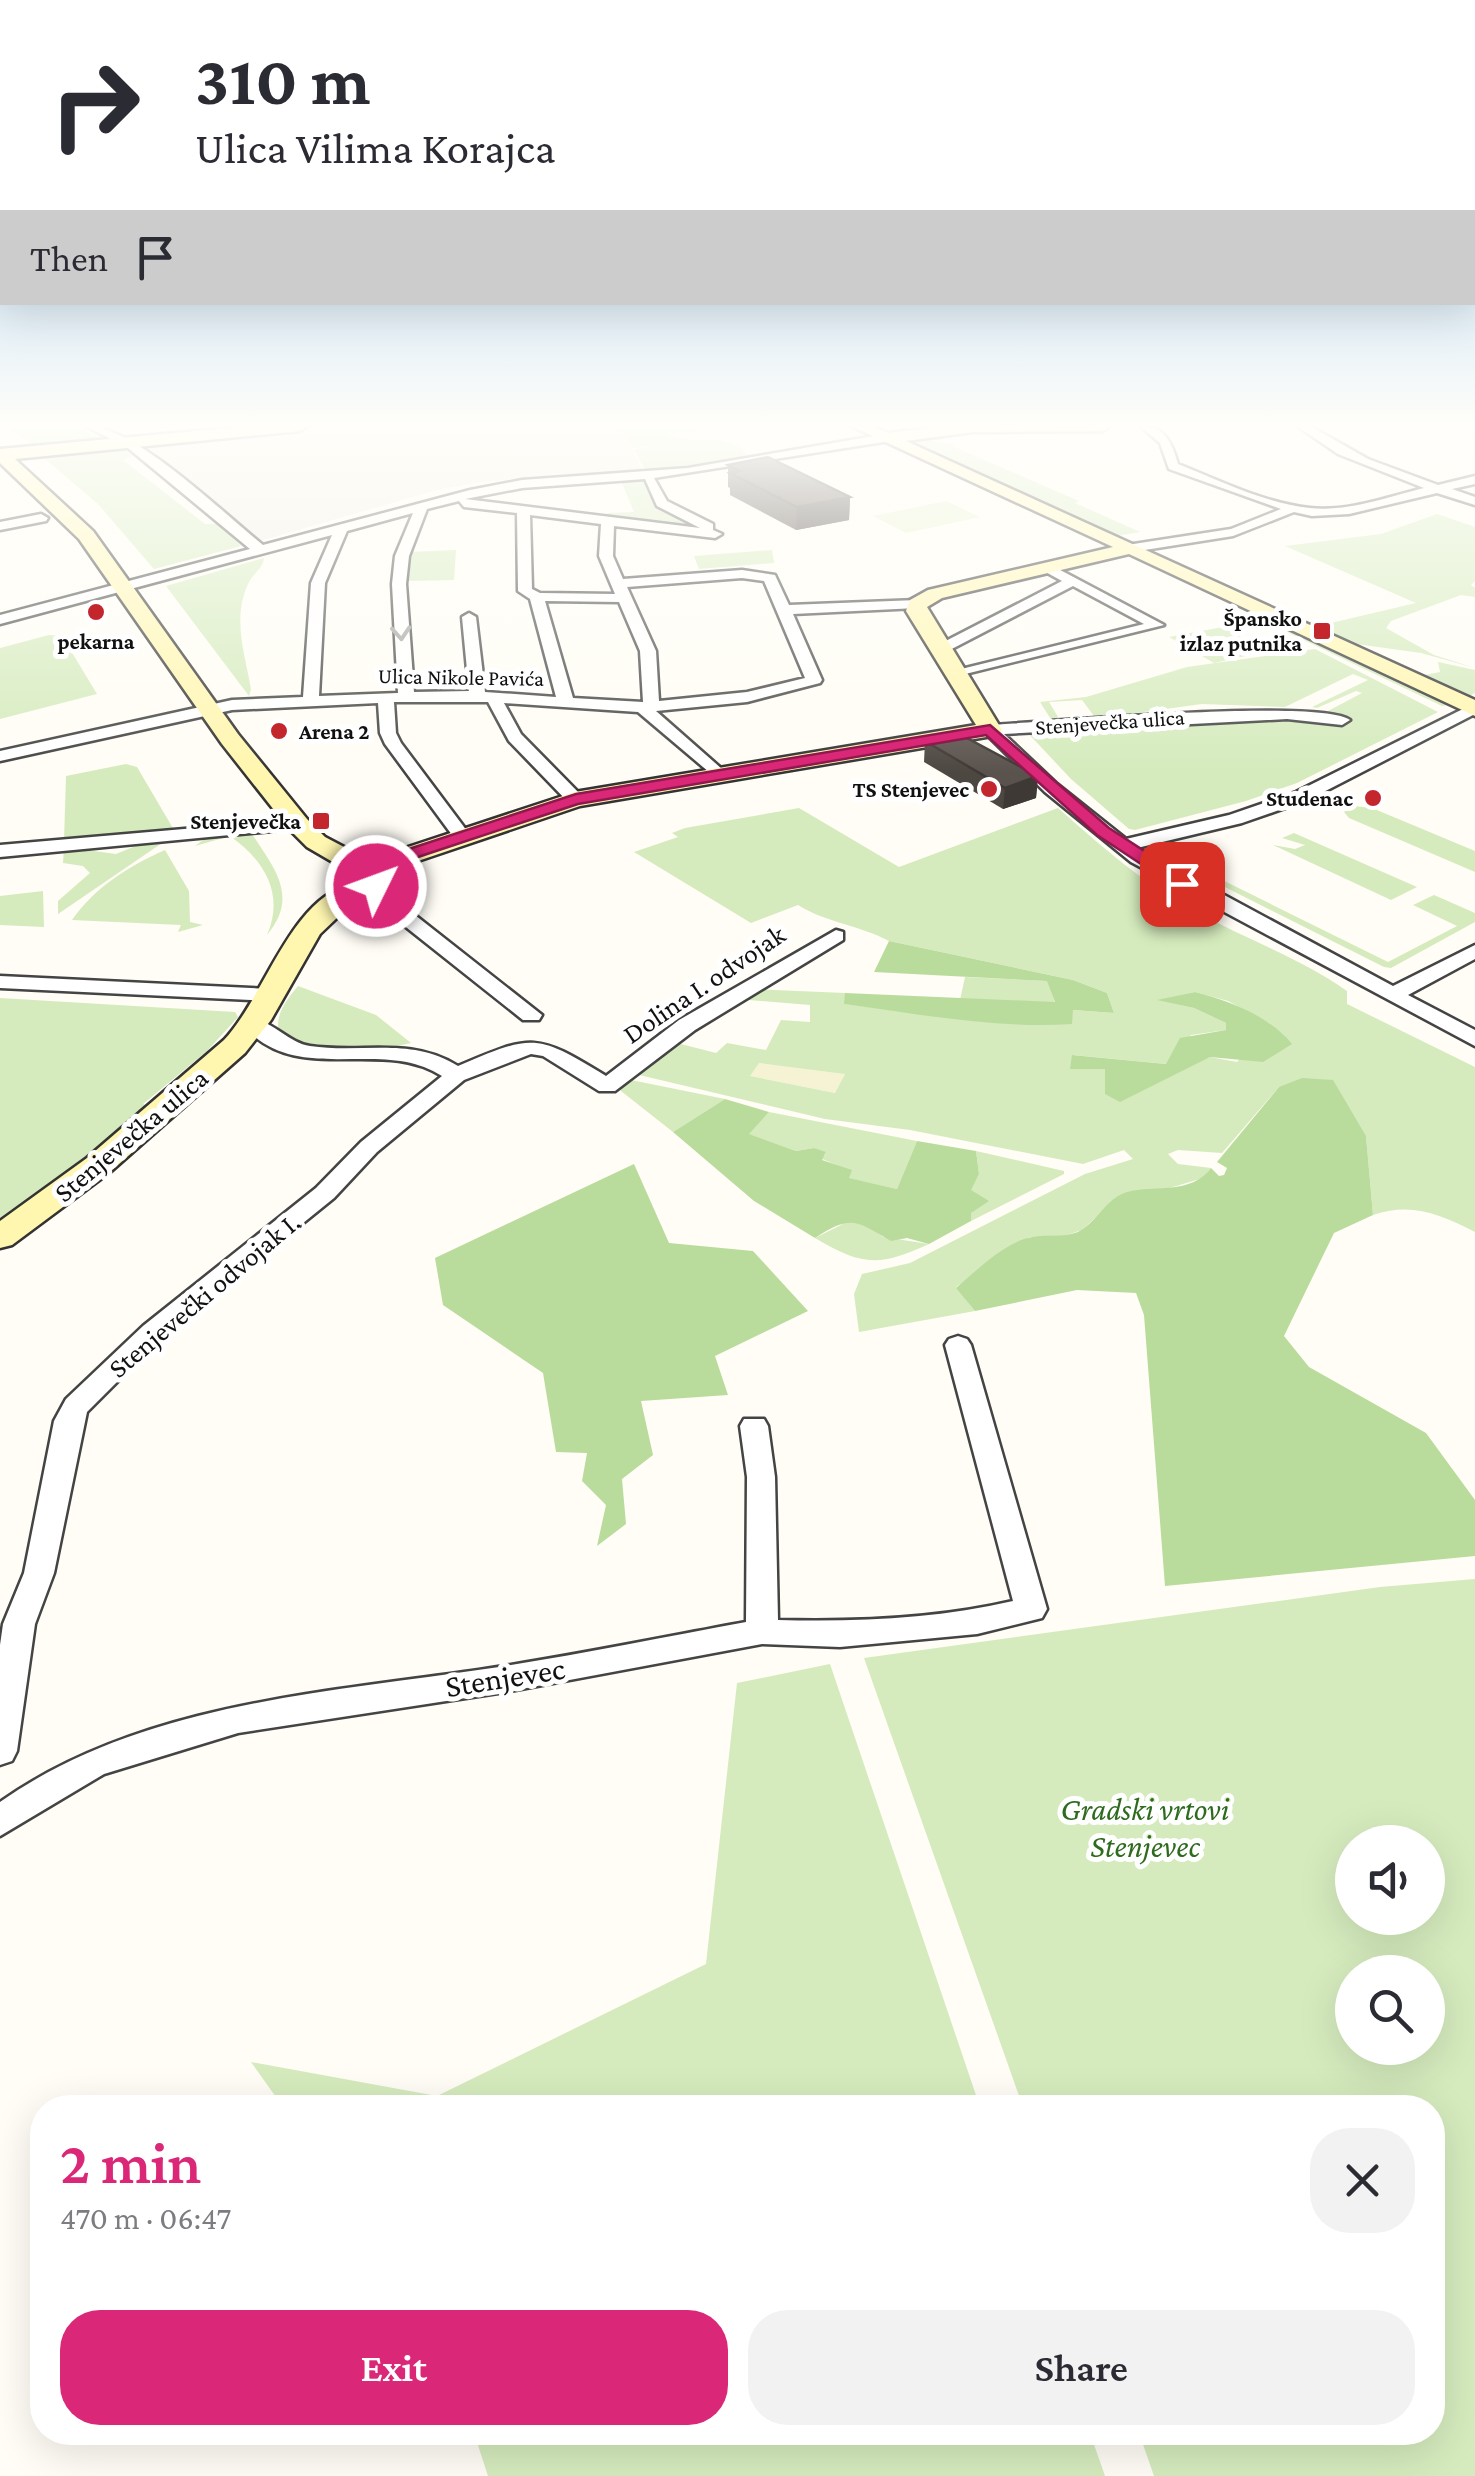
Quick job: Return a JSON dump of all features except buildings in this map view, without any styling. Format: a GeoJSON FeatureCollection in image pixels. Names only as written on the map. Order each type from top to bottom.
{"type":"FeatureCollection","features":[{"type":"Feature","properties":{"kind":"street"},"geometry":{"type":"LineString","coordinates":[[90,542],[264,785],[307,833],[362,882],[531,1015]]}},
{"type":"Feature","properties":{"kind":"street"},"geometry":{"type":"LineString","coordinates":[[251,542],[260,550]]}},
{"type":"Feature","properties":{"kind":"street"},"geometry":{"type":"LineString","coordinates":[[0,620],[291,542]]}},
{"type":"Feature","properties":{"kind":"street"},"geometry":{"type":"LineString","coordinates":[[311,700],[318,583],[335,542]]}},
{"type":"Feature","properties":{"kind":"street"},"geometry":{"type":"LineString","coordinates":[[406,695],[399,584],[408,542]]}},
{"type":"Feature","properties":{"kind":"street"},"geometry":{"type":"LineString","coordinates":[[524,542],[525,591],[537,597],[566,703]]}},
{"type":"Feature","properties":{"kind":"street"},"geometry":{"type":"LineString","coordinates":[[607,542],[606,556],[648,652],[647,707],[716,774]]}},
{"type":"Feature","properties":{"kind":"street"},"geometry":{"type":"LineString","coordinates":[[1118,542],[1475,709]]}},
{"type":"Feature","properties":{"kind":"street"},"geometry":{"type":"LineString","coordinates":[[782,610],[917,604],[935,594],[1167,542]]}},
{"type":"Feature","properties":{"kind":"street"},"geometry":{"type":"LineString","coordinates":[[955,675],[1145,632],[1157,625],[1047,567]]}},
{"type":"Feature","properties":{"kind":"street","name":"Ulica Nikole Pavića"},"geometry":{"type":"LineString","coordinates":[[0,756],[210,709],[406,695],[647,707],[747,697],[814,680],[772,581],[758,574],[537,597]]}},
{"type":"Feature","properties":{"kind":"street"},"geometry":{"type":"LineString","coordinates":[[939,650],[1074,580]]}},
{"type":"Feature","properties":{"kind":"street"},"geometry":{"type":"LineString","coordinates":[[917,604],[916,611],[990,730],[1122,846],[1213,901],[1475,1039]]}},
{"type":"Feature","properties":{"kind":"street"},"geometry":{"type":"LineString","coordinates":[[469,616],[486,697],[505,724],[576,799]]}},
{"type":"Feature","properties":{"kind":"street"},"geometry":{"type":"LineString","coordinates":[[386,696],[388,733],[393,744],[461,835]]}},
{"type":"Feature","properties":{"kind":"street"},"geometry":{"type":"LineString","coordinates":[[1122,846],[1259,812],[1302,796],[1372,765],[1475,709]]}},
{"type":"Feature","properties":{"kind":"street","name":"Stenjevečka ulica"},"geometry":{"type":"LineString","coordinates":[[0,1237],[91,1172],[254,1024],[307,931],[333,901],[412,854],[461,835],[576,799],[990,730],[1287,714],[1342,720]]}},
{"type":"Feature","properties":{"kind":"street"},"geometry":{"type":"LineString","coordinates":[[0,851],[307,833]]}},
{"type":"Feature","properties":{"kind":"street"},"geometry":{"type":"LineString","coordinates":[[307,833],[324,862],[318,881],[332,893],[362,882]]}},
{"type":"Feature","properties":{"kind":"street","name":"Stenjevečka ulica"},"geometry":{"type":"LineString","coordinates":[[307,931],[307,917],[318,881]]}},
{"type":"Feature","properties":{"kind":"street","name":"Dolina I. odvojak"},"geometry":{"type":"LineString","coordinates":[[519,1048],[550,1051],[607,1086],[687,1025],[836,936]]}},
{"type":"Feature","properties":{"kind":"street"},"geometry":{"type":"LineString","coordinates":[[1392,995],[1475,952]]}},
{"type":"Feature","properties":{"kind":"street"},"geometry":{"type":"LineString","coordinates":[[0,982],[270,995]]}},
{"type":"Feature","properties":{"kind":"street"},"geometry":{"type":"LineString","coordinates":[[254,1024],[286,1050],[327,1056],[407,1052],[432,1058],[456,1075]]}},
{"type":"Feature","properties":{"kind":"street","name":"Stenjevečki odvojak I."},"geometry":{"type":"LineString","coordinates":[[0,1750],[9,1626],[39,1573],[68,1421],[76,1406],[152,1332],[325,1193],[369,1147],[456,1075],[519,1048]]}},
{"type":"Feature","properties":{"kind":"street","name":"Stenjevec"},"geometry":{"type":"LineString","coordinates":[[0,1821],[50,1786],[94,1763],[238,1719],[505,1679],[762,1632],[840,1634],[977,1622],[1031,1609],[958,1345]]}},
{"type":"Feature","properties":{"kind":"street"},"geometry":{"type":"LineString","coordinates":[[754,1426],[761,1477],[762,1632]]}},
{"type":"Feature","properties":{"kind":"shaded area"},"geometry":{"type":"Polygon","coordinates":[[[758,1063],[845,1074],[835,1093],[749,1076],[758,1063]]]}},
{"type":"Feature","properties":{"kind":"green space"},"geometry":{"type":"Polygon","coordinates":[[[130,542],[236,542],[241,546],[154,569],[130,542]]]}},
{"type":"Feature","properties":{"kind":"green space"},"geometry":{"type":"Polygon","coordinates":[[[1321,542],[1475,542],[1475,581],[1471,585],[1475,597],[1461,595],[1391,621],[1386,628],[1434,655],[1475,668],[1421,653],[1356,644],[1318,626],[1416,603],[1285,546],[1321,542]]]}},
{"type":"Feature","properties":{"kind":"green space"},"geometry":{"type":"Polygon","coordinates":[[[456,550],[454,580],[409,581],[409,552],[456,550]]]}},
{"type":"Feature","properties":{"kind":"green space"},"geometry":{"type":"Polygon","coordinates":[[[772,550],[774,563],[699,569],[694,556],[772,550]]]}},
{"type":"Feature","properties":{"kind":"green space"},"geometry":{"type":"Polygon","coordinates":[[[264,558],[248,584],[241,610],[249,696],[166,586],[264,558]]]}},
{"type":"Feature","properties":{"kind":"green space"},"geometry":{"type":"Polygon","coordinates":[[[1276,620],[1454,704],[1442,706],[1266,622],[1276,620]]]}},
{"type":"Feature","properties":{"kind":"green space"},"geometry":{"type":"Polygon","coordinates":[[[1223,627],[1268,651],[1214,663],[1169,637],[1223,627]]]}},
{"type":"Feature","properties":{"kind":"green space"},"geometry":{"type":"Polygon","coordinates":[[[49,635],[62,636],[97,694],[0,719],[0,648],[49,635]]]}},
{"type":"Feature","properties":{"kind":"green space"},"geometry":{"type":"Polygon","coordinates":[[[1315,649],[1438,712],[1297,783],[1246,801],[1135,830],[1071,779],[1026,731],[1329,715],[1328,711],[1362,693],[1356,691],[1312,707],[1368,680],[1353,674],[1285,707],[1202,704],[1085,720],[1094,716],[1082,700],[1049,702],[1060,720],[1071,719],[1052,721],[1040,702],[1086,697],[1187,667],[1315,649]]]}},
{"type":"Feature","properties":{"kind":"green space"},"geometry":{"type":"Polygon","coordinates":[[[1438,662],[1475,670],[1475,693],[1464,699],[1415,677],[1440,672],[1438,662]]]}},
{"type":"Feature","properties":{"kind":"green space"},"geometry":{"type":"Polygon","coordinates":[[[126,764],[137,767],[174,830],[64,841],[66,776],[126,764]]]}},
{"type":"Feature","properties":{"kind":"green space"},"geometry":{"type":"Polygon","coordinates":[[[1354,806],[1372,808],[1475,851],[1475,872],[1349,818],[1344,812],[1354,806]]]}},
{"type":"Feature","properties":{"kind":"green space"},"geometry":{"type":"Polygon","coordinates":[[[799,808],[899,867],[1058,808],[1158,889],[1329,979],[1347,991],[1347,1004],[1475,1067],[1475,1232],[1413,1210],[1373,1215],[1366,1136],[1279,1087],[1222,1153],[1178,1150],[1168,1154],[1178,1164],[1211,1168],[1203,1178],[1163,1190],[1120,1195],[1082,1230],[1061,1237],[1030,1237],[956,1287],[975,1311],[859,1332],[854,1294],[862,1274],[910,1263],[1085,1174],[1133,1159],[1124,1150],[1083,1164],[910,1130],[825,1119],[635,1074],[673,1042],[716,1053],[727,1043],[766,1050],[781,1020],[810,1022],[810,1005],[737,999],[753,989],[845,993],[845,1004],[984,1022],[1072,1024],[1072,1010],[1114,1013],[1107,993],[1073,980],[889,941],[798,905],[751,923],[634,852],[678,837],[672,833],[799,808]],[[1195,992],[1160,1000],[1194,1008],[1226,1023],[1226,1030],[1191,1035],[1167,1064],[1073,1055],[1106,1069],[1105,1094],[1210,1057],[1237,1062],[1270,1024],[1228,1001],[1195,992]],[[759,1063],[750,1076],[835,1093],[845,1074],[759,1063]]]}},
{"type":"Feature","properties":{"kind":"green space"},"geometry":{"type":"Polygon","coordinates":[[[1294,833],[1417,887],[1391,900],[1273,845],[1295,849],[1305,845],[1282,838],[1294,833]]]}},
{"type":"Feature","properties":{"kind":"green space"},"geometry":{"type":"Polygon","coordinates":[[[252,834],[275,871],[282,896],[276,921],[267,935],[274,906],[272,892],[253,856],[230,836],[195,846],[206,838],[252,834]]]}},
{"type":"Feature","properties":{"kind":"green space"},"geometry":{"type":"Polygon","coordinates":[[[165,841],[58,914],[58,901],[90,873],[83,866],[63,863],[64,847],[116,854],[145,842],[165,841]]]}},
{"type":"Feature","properties":{"kind":"green space"},"geometry":{"type":"Polygon","coordinates":[[[165,850],[189,891],[190,922],[203,925],[178,932],[181,925],[72,920],[91,897],[114,879],[165,850]]]}},
{"type":"Feature","properties":{"kind":"green space"},"geometry":{"type":"Polygon","coordinates":[[[1202,870],[1388,962],[1457,926],[1413,905],[1434,895],[1475,913],[1475,922],[1391,968],[1384,967],[1197,873],[1202,870]]]}},
{"type":"Feature","properties":{"kind":"green space"},"geometry":{"type":"Polygon","coordinates":[[[43,891],[44,927],[0,925],[0,896],[43,891]]]}},
{"type":"Feature","properties":{"kind":"green space"},"geometry":{"type":"Polygon","coordinates":[[[889,941],[1073,980],[1107,993],[1114,1013],[1073,1010],[1072,1024],[1043,1025],[958,1020],[844,1004],[845,993],[1055,1002],[1047,981],[874,972],[889,941]]]}},
{"type":"Feature","properties":{"kind":"green space"},"geometry":{"type":"Polygon","coordinates":[[[965,977],[1048,981],[1055,1003],[960,1000],[965,977]]]}},
{"type":"Feature","properties":{"kind":"green space"},"geometry":{"type":"Polygon","coordinates":[[[298,986],[376,1015],[411,1043],[328,1051],[281,1038],[279,1017],[298,986]]]}},
{"type":"Feature","properties":{"kind":"green space"},"geometry":{"type":"Polygon","coordinates":[[[1195,992],[1248,1011],[1272,1025],[1292,1044],[1263,1062],[1210,1057],[1120,1102],[1105,1094],[1105,1069],[1070,1069],[1072,1055],[1166,1064],[1180,1038],[1226,1030],[1226,1023],[1194,1008],[1157,1000],[1195,992]]]}},
{"type":"Feature","properties":{"kind":"green space"},"geometry":{"type":"Polygon","coordinates":[[[0,998],[235,1012],[238,1017],[207,1051],[143,1104],[150,1107],[33,1203],[0,1220],[0,998]]]}},
{"type":"Feature","properties":{"kind":"green space"},"geometry":{"type":"Polygon","coordinates":[[[1302,1078],[1333,1080],[1366,1136],[1373,1215],[1334,1233],[1284,1336],[1309,1367],[1426,1433],[1475,1500],[1475,1556],[1165,1586],[1144,1315],[1136,1293],[1077,1290],[975,1311],[956,1288],[992,1258],[1022,1240],[1078,1232],[1118,1196],[1178,1187],[1211,1168],[1219,1176],[1224,1175],[1227,1168],[1217,1162],[1279,1087],[1302,1078]]]}},
{"type":"Feature","properties":{"kind":"green space"},"geometry":{"type":"Polygon","coordinates":[[[626,1079],[725,1099],[673,1132],[621,1091],[619,1087],[626,1079]]]}},
{"type":"Feature","properties":{"kind":"green space"},"geometry":{"type":"Polygon","coordinates":[[[725,1099],[769,1112],[749,1134],[796,1151],[814,1148],[826,1152],[822,1160],[852,1170],[849,1178],[897,1189],[917,1141],[976,1151],[979,1174],[971,1190],[989,1201],[971,1213],[971,1221],[929,1244],[907,1238],[891,1241],[854,1223],[815,1238],[754,1201],[673,1132],[725,1099]]]}},
{"type":"Feature","properties":{"kind":"green space"},"geometry":{"type":"Polygon","coordinates":[[[769,1112],[917,1141],[897,1189],[848,1178],[851,1171],[822,1159],[826,1153],[814,1148],[796,1151],[748,1134],[769,1112]]]}},
{"type":"Feature","properties":{"kind":"green space"},"geometry":{"type":"Polygon","coordinates":[[[976,1151],[1064,1174],[971,1221],[971,1213],[979,1206],[970,1190],[979,1174],[976,1151]]]}},
{"type":"Feature","properties":{"kind":"green space"},"geometry":{"type":"Polygon","coordinates":[[[634,1164],[669,1243],[753,1251],[808,1311],[715,1356],[728,1395],[641,1401],[653,1455],[622,1479],[626,1524],[597,1546],[606,1505],[582,1481],[587,1453],[556,1452],[543,1373],[443,1305],[435,1258],[634,1164]]]}},
{"type":"Feature","properties":{"kind":"green space"},"geometry":{"type":"Polygon","coordinates":[[[847,1222],[863,1222],[883,1237],[929,1244],[897,1257],[871,1260],[846,1254],[815,1238],[847,1222]]]}},
{"type":"Feature","properties":{"kind":"green space","name":"Gradski vrtovi Stenjevec"},"geometry":{"type":"Polygon","coordinates":[[[1475,1579],[1475,2476],[1154,2476],[1143,2445],[1445,2445],[1445,2095],[1019,2095],[864,1658],[1380,1587],[1475,1579]]]}},
{"type":"Feature","properties":{"kind":"green space"},"geometry":{"type":"Polygon","coordinates":[[[830,1664],[976,2095],[439,2095],[706,1964],[737,1683],[830,1664]]]}},
{"type":"Feature","properties":{"kind":"green space"},"geometry":{"type":"Polygon","coordinates":[[[251,2062],[432,2095],[274,2095],[251,2062]]]}},
{"type":"Feature","properties":{"kind":"green space"},"geometry":{"type":"Polygon","coordinates":[[[478,2445],[1094,2445],[1105,2476],[488,2476],[478,2445]]]}},
{"type":"Feature","properties":{"kind":"place","name":"pekarna"},"geometry":{"type":"Point","coordinates":[96,612]}},
{"type":"Feature","properties":{"kind":"place","name":"Špansko izlaz putnika"},"geometry":{"type":"Point","coordinates":[1322,631]}},
{"type":"Feature","properties":{"kind":"place","name":"Arena 2"},"geometry":{"type":"Point","coordinates":[279,731]}},
{"type":"Feature","properties":{"kind":"place","name":"TS Stenjevec"},"geometry":{"type":"Point","coordinates":[989,789]}},
{"type":"Feature","properties":{"kind":"place","name":"Studenac"},"geometry":{"type":"Point","coordinates":[1373,798]}},
{"type":"Feature","properties":{"kind":"place","name":"Stenjevečka"},"geometry":{"type":"Point","coordinates":[321,821]}},
{"type":"Feature","properties":{"kind":"route"},"geometry":{"type":"LineString","coordinates":[[376,886],[379,873],[412,854],[485,826],[576,799],[990,730],[1103,832],[1182,884]]}}]}
